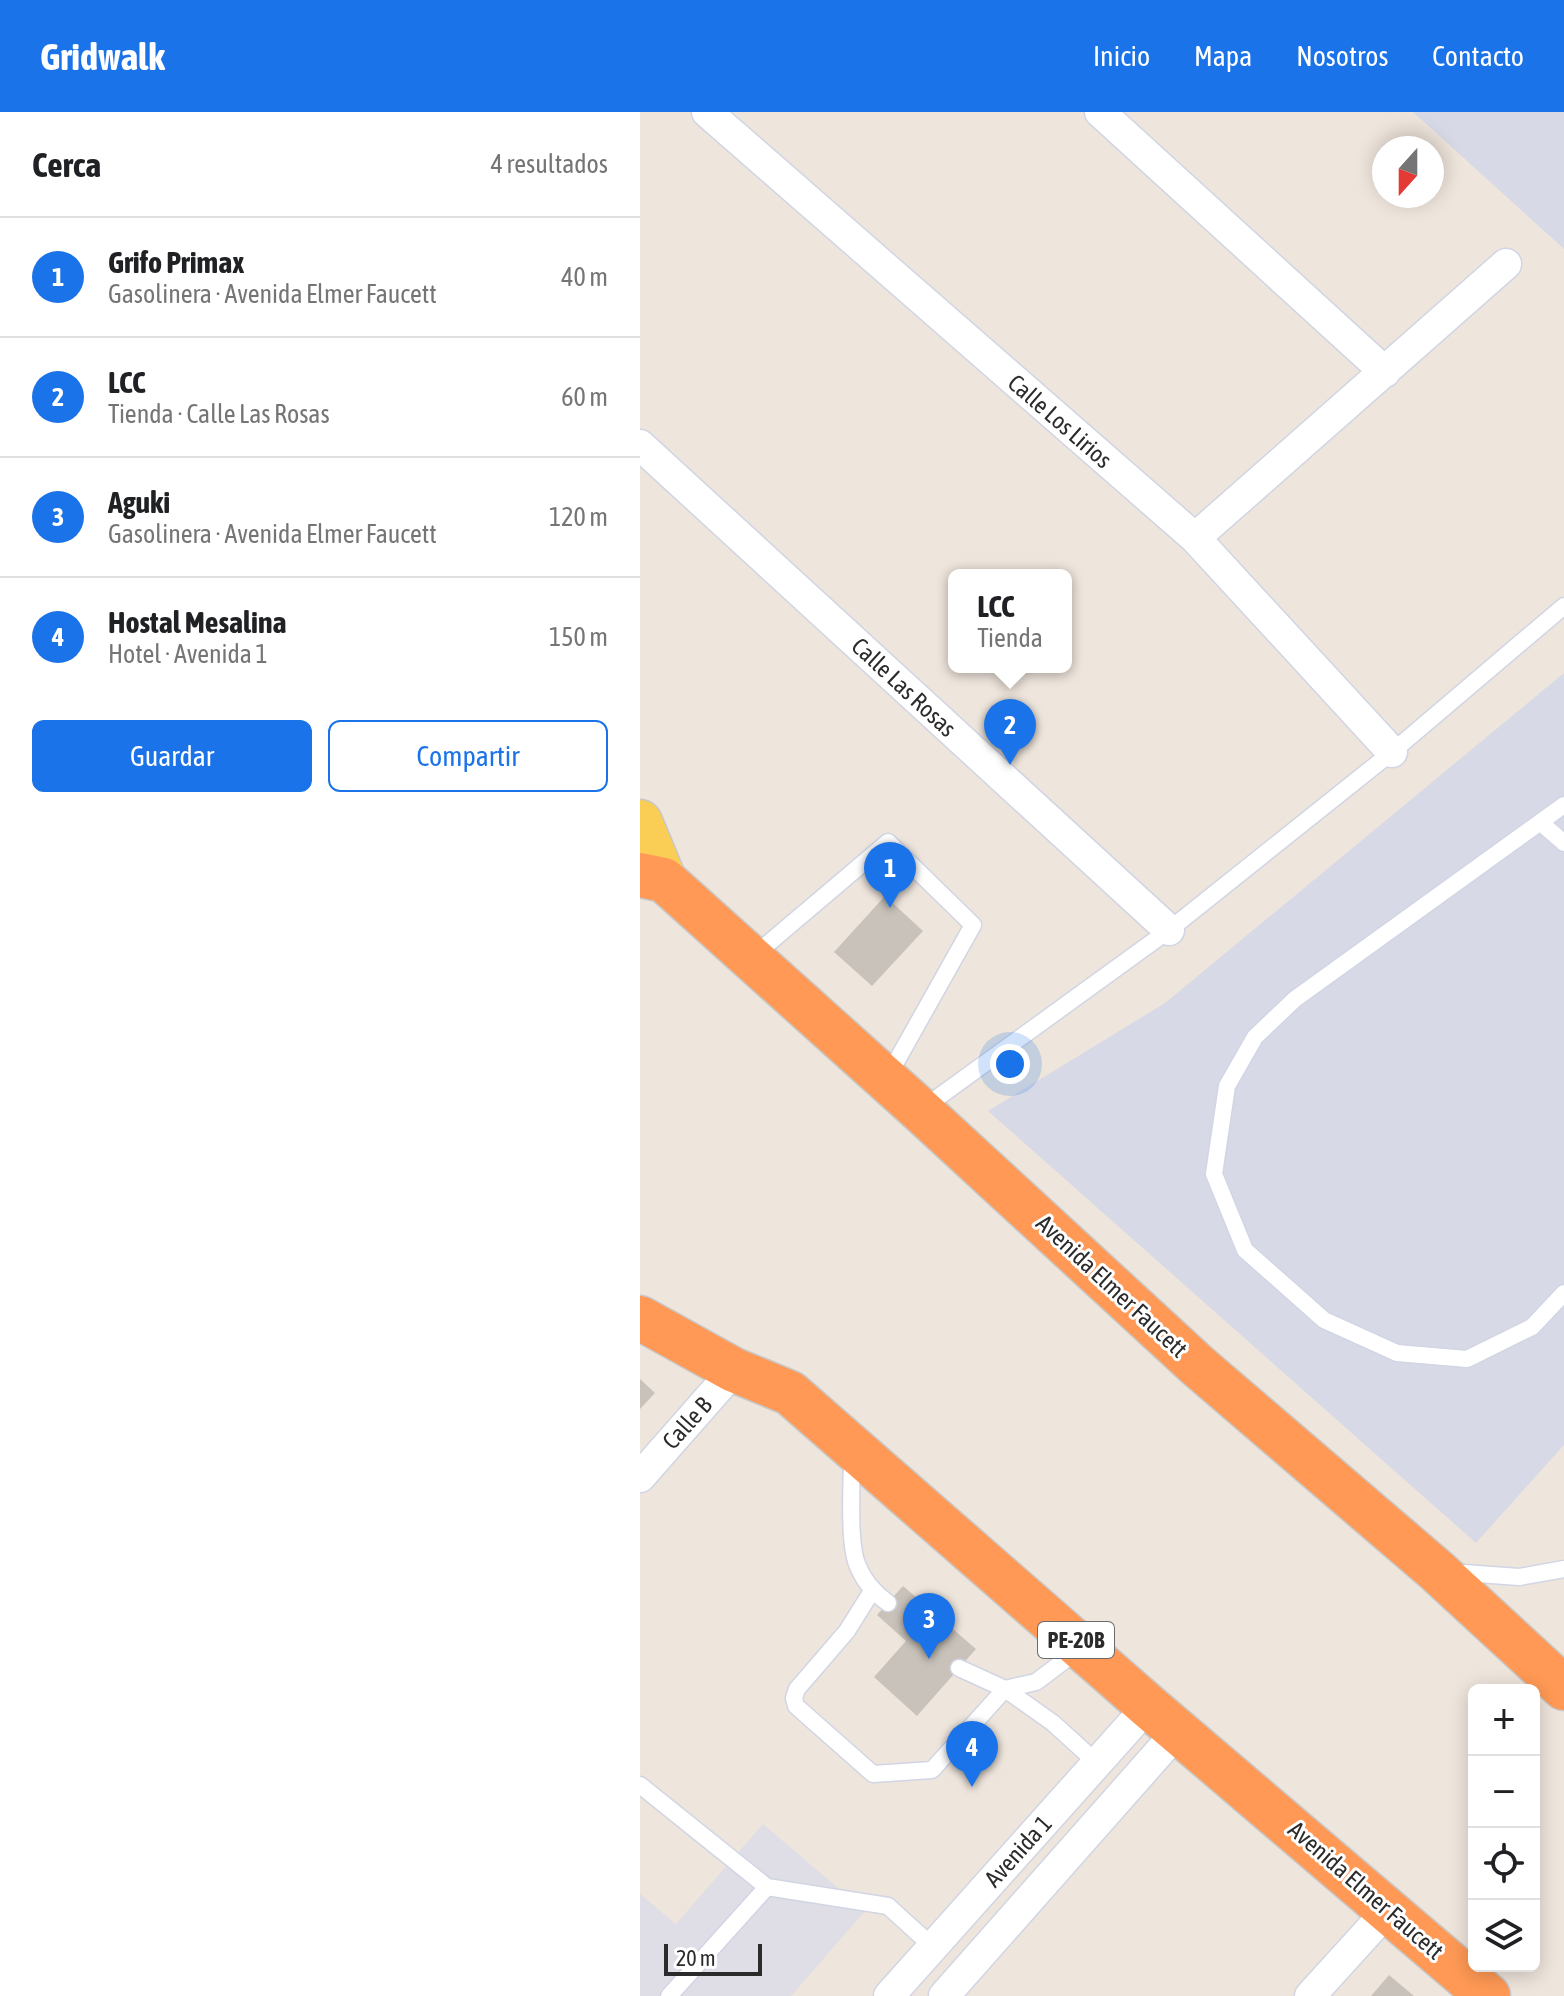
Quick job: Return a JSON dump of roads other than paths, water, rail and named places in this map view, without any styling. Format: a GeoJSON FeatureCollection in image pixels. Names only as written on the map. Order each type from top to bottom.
{"type":"FeatureCollection","features":[{"type":"Feature","properties":{"kind":"highway","name":"Avenida Elmer Faucett"},"geometry":{"type":"LineString","coordinates":[[652,878],[750,959],[886,1079],[1198,1366],[1437,1571],[1564,1688]]}},
{"type":"Feature","properties":{"kind":"highway","name":"Avenida Elmer Faucett"},"geometry":{"type":"LineString","coordinates":[[640,1318],[734,1370],[790,1393],[1488,1996]]}},
{"type":"Feature","properties":{"kind":"main road","name":"Avenida Elmer Faucett"},"geometry":{"type":"LineString","coordinates":[[640,822],[652,878]]}},
{"type":"Feature","properties":{"kind":"street","name":"Calle Los Lirios"},"geometry":{"type":"LineString","coordinates":[[707,112],[1195,538],[1392,752]]}},
{"type":"Feature","properties":{"kind":"street"},"geometry":{"type":"LineString","coordinates":[[1100,112],[1385,372]]}},
{"type":"Feature","properties":{"kind":"street"},"geometry":{"type":"LineString","coordinates":[[1195,538],[1506,264]]}},
{"type":"Feature","properties":{"kind":"street","name":"Calle Las Rosas"},"geometry":{"type":"LineString","coordinates":[[640,445],[1169,930]]}},
{"type":"Feature","properties":{"kind":"street","name":"Calle B"},"geometry":{"type":"LineString","coordinates":[[640,1477],[734,1370]]}},
{"type":"Feature","properties":{"kind":"street","name":"Avenida 1"},"geometry":{"type":"LineString","coordinates":[[889,1996],[1097,1763],[1163,1718]]}},
{"type":"Feature","properties":{"kind":"street","name":"Avenida 1"},"geometry":{"type":"LineString","coordinates":[[944,1996],[1163,1718]]}},
{"type":"Feature","properties":{"kind":"street"},"geometry":{"type":"LineString","coordinates":[[1310,1996],[1389,1909]]}},
{"type":"Feature","properties":{"kind":"lane"},"geometry":{"type":"LineString","coordinates":[[920,1110],[1169,930],[1392,752],[1564,606]]}},
{"type":"Feature","properties":{"kind":"lane"},"geometry":{"type":"LineString","coordinates":[[1564,805],[1295,999],[1255,1037],[1227,1086],[1214,1174],[1245,1250],[1324,1320],[1397,1353],[1467,1359],[1532,1327],[1564,1293]]}},
{"type":"Feature","properties":{"kind":"lane"},"geometry":{"type":"LineString","coordinates":[[1540,822],[1564,843]]}},
{"type":"Feature","properties":{"kind":"lane"},"geometry":{"type":"LineString","coordinates":[[750,959],[888,842],[973,925],[886,1079]]}},
{"type":"Feature","properties":{"kind":"lane"},"geometry":{"type":"LineString","coordinates":[[852,1446],[852,1518],[856,1563],[872,1591],[888,1603]]}},
{"type":"Feature","properties":{"kind":"lane"},"geometry":{"type":"LineString","coordinates":[[1437,1571],[1519,1577],[1564,1569]]}},
{"type":"Feature","properties":{"kind":"lane"},"geometry":{"type":"LineString","coordinates":[[872,1591],[847,1631],[797,1689],[794,1698],[796,1706],[873,1774],[932,1770],[1005,1689],[1036,1682],[1083,1646]]}},
{"type":"Feature","properties":{"kind":"lane"},"geometry":{"type":"LineString","coordinates":[[959,1668],[1005,1689],[1053,1723],[1097,1763]]}},
{"type":"Feature","properties":{"kind":"lane"},"geometry":{"type":"LineString","coordinates":[[640,1785],[767,1887],[888,1906],[933,1947]]}},
{"type":"Feature","properties":{"kind":"lane"},"geometry":{"type":"LineString","coordinates":[[669,1996],[767,1887]]}},
{"type":"Feature","properties":{"kind":"place","name":"LCC"},"geometry":{"type":"Point","coordinates":[1010,765]}},
{"type":"Feature","properties":{"kind":"place","name":"Grifo Primax"},"geometry":{"type":"Point","coordinates":[890,908]}},
{"type":"Feature","properties":{"kind":"place","name":"Aguki"},"geometry":{"type":"Point","coordinates":[929,1659]}},
{"type":"Feature","properties":{"kind":"place","name":"Hostal Mesalina"},"geometry":{"type":"Point","coordinates":[972,1787]}}]}
